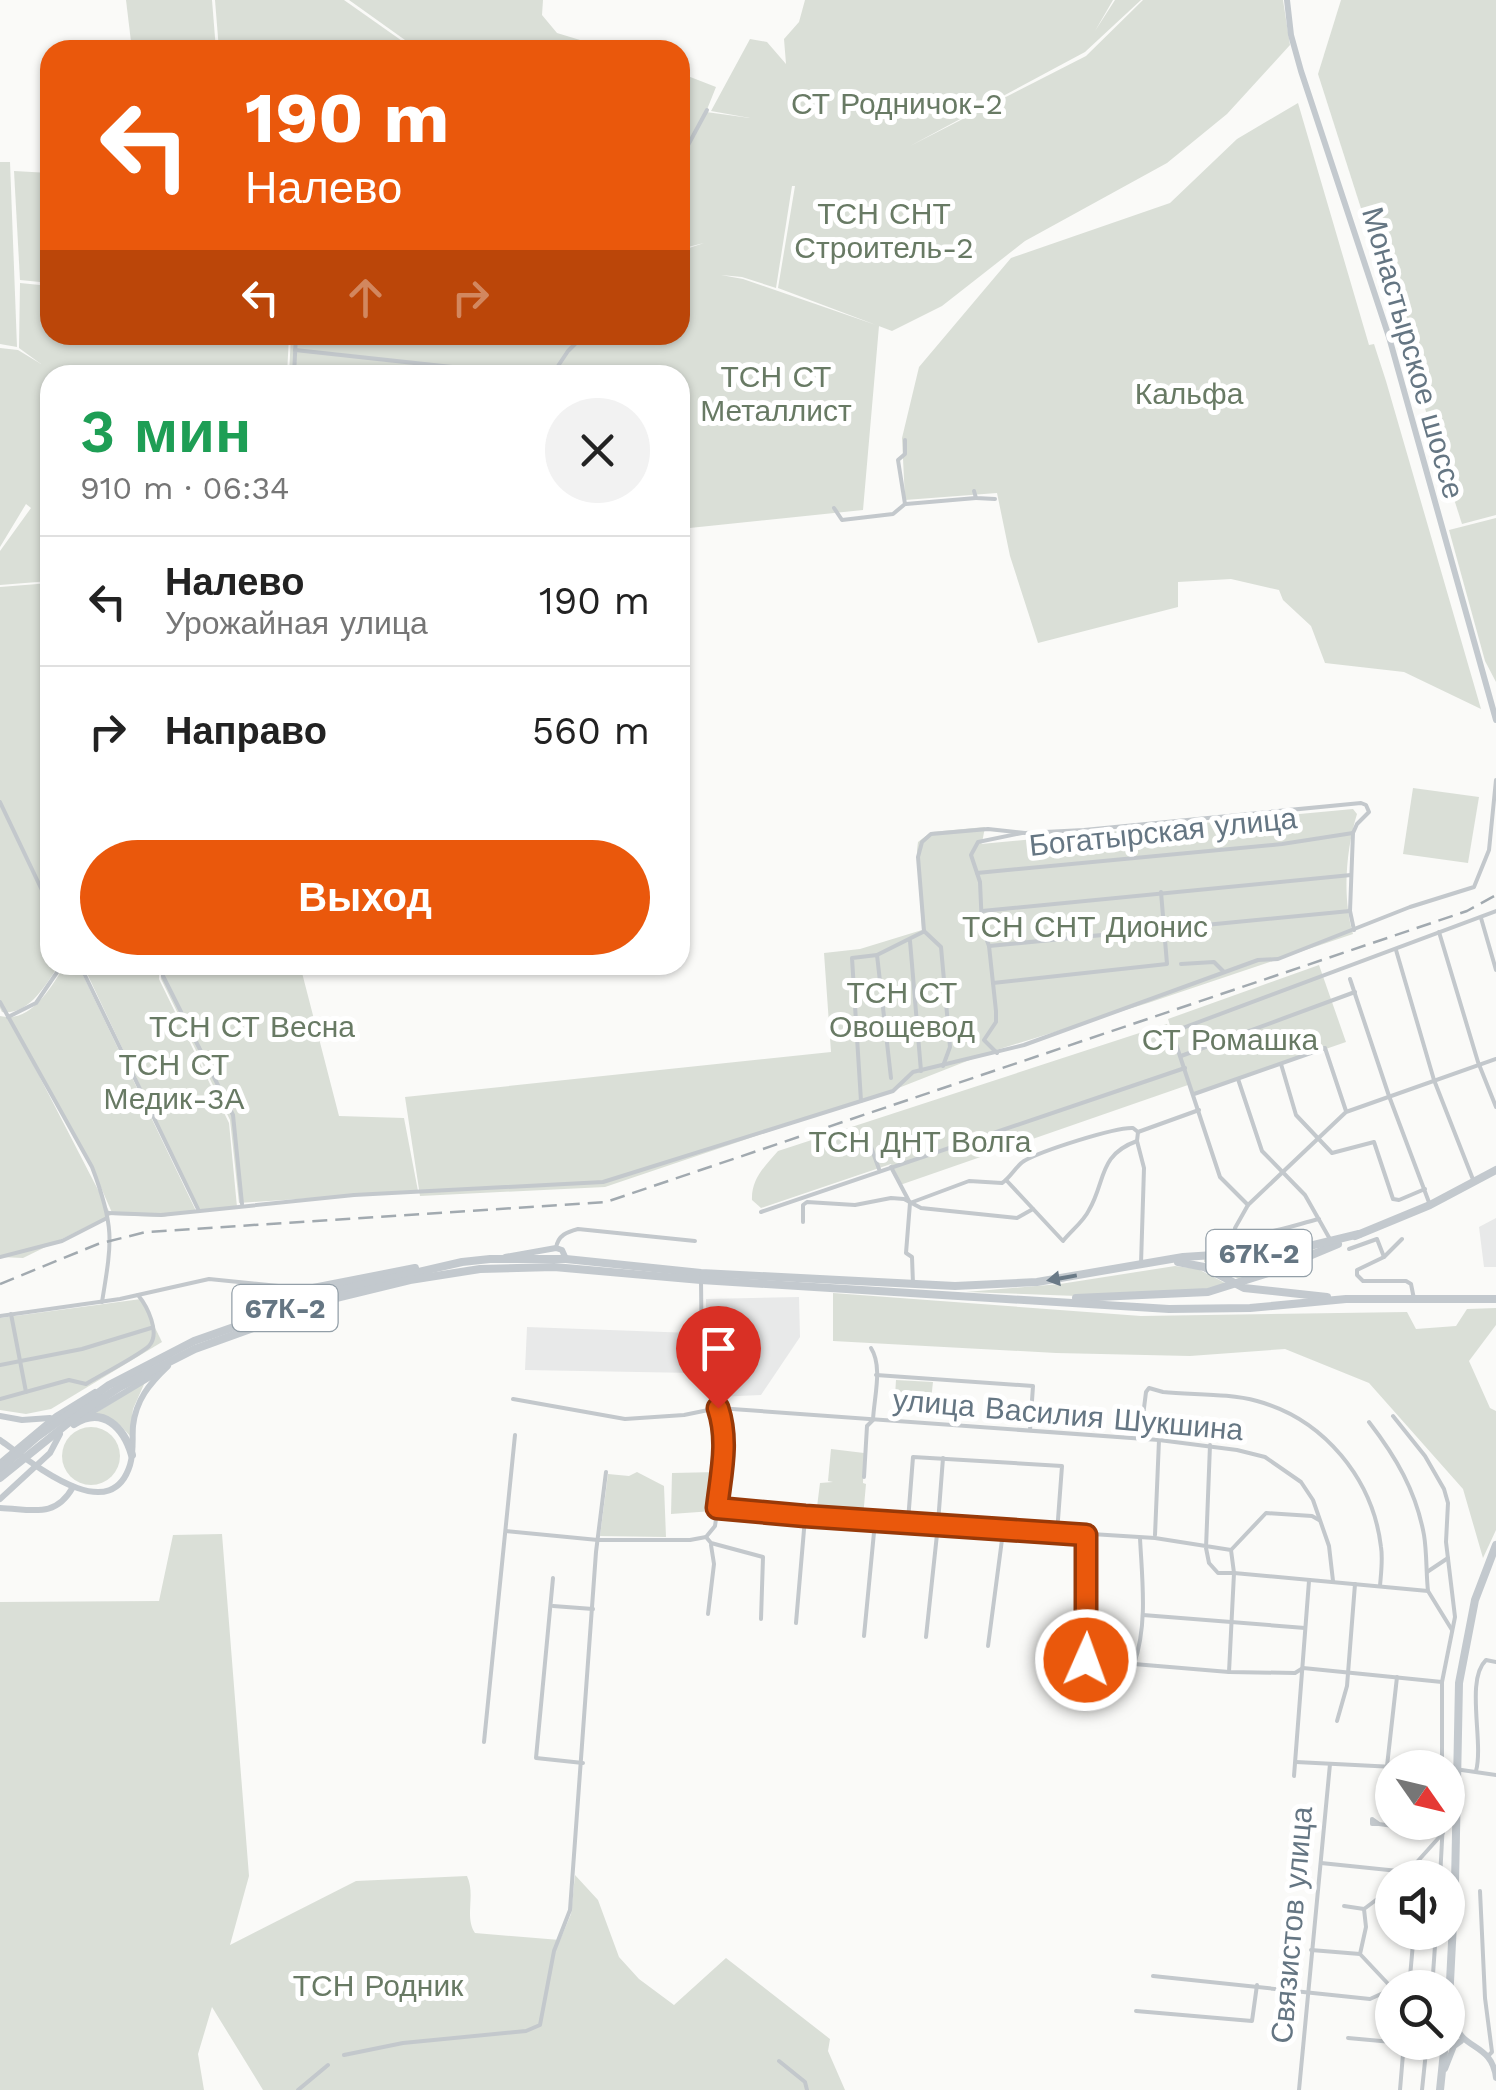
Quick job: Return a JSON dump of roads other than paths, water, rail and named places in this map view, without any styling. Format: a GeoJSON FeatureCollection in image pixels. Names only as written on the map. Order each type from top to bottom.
{"type":"FeatureCollection","features":[{"type":"Feature","properties":{"kind":"main road","name":"Монастырское шоссе"},"geometry":{"type":"LineString","coordinates":[[1287,0],[1301,71],[1389,337],[1496,720]]}},
{"type":"Feature","properties":{"kind":"main road","name":"67К-2"},"geometry":{"type":"LineString","coordinates":[[0,1478],[82,1412],[160,1365],[217,1340],[336,1298],[410,1280],[507,1266],[1042,1300],[1208,1292],[1271,1272],[1430,1205],[1496,1170]]}},
{"type":"Feature","properties":{"kind":"main road","name":"67К-2"},"geometry":{"type":"LineString","coordinates":[[0,1466],[109,1384],[194,1341],[298,1303],[429,1268],[501,1258],[566,1260],[701,1276],[955,1286],[1037,1282],[1158,1261],[1276,1252],[1359,1234]]}},
{"type":"Feature","properties":{"kind":"main road"},"geometry":{"type":"LineString","coordinates":[[501,1258],[556,1248],[565,1253],[566,1260],[554,1268]]}},
{"type":"Feature","properties":{"kind":"main road"},"geometry":{"type":"LineString","coordinates":[[1158,1261],[1204,1268],[1244,1288],[1346,1299]]}},
{"type":"Feature","properties":{"kind":"main road"},"geometry":{"type":"LineString","coordinates":[[308,1289],[397,1269],[429,1268]]}},
{"type":"Feature","properties":{"kind":"main road"},"geometry":{"type":"LineString","coordinates":[[1220,1308],[1237,1303],[1245,1294],[1244,1288]]}},
{"type":"Feature","properties":{"kind":"main road"},"geometry":{"type":"LineString","coordinates":[[1042,1300],[1220,1308],[1346,1299],[1496,1299]]}},
{"type":"Feature","properties":{"kind":"main road"},"geometry":{"type":"LineString","coordinates":[[33,1451],[168,1366],[217,1340]]}},
{"type":"Feature","properties":{"kind":"main road"},"geometry":{"type":"LineString","coordinates":[[0,1440],[74,1487],[97,1492],[111,1489],[129,1470],[137,1404],[168,1366]]}},
{"type":"Feature","properties":{"kind":"main road"},"geometry":{"type":"LineString","coordinates":[[0,1466],[56,1416],[109,1384]]}},
{"type":"Feature","properties":{"kind":"main road"},"geometry":{"type":"LineString","coordinates":[[0,1416],[40,1420],[56,1416]]}},
{"type":"Feature","properties":{"kind":"main road"},"geometry":{"type":"LineString","coordinates":[[81,1419],[97,1416],[114,1422],[126,1436],[132,1455]]}},
{"type":"Feature","properties":{"kind":"main road"},"geometry":{"type":"LineString","coordinates":[[0,1499],[50,1453],[60,1434]]}},
{"type":"Feature","properties":{"kind":"main road"},"geometry":{"type":"LineString","coordinates":[[0,1508],[52,1510],[64,1503],[74,1487]]}},
{"type":"Feature","properties":{"kind":"main road"},"geometry":{"type":"LineString","coordinates":[[1450,1750],[1463,1650],[1475,1600],[1496,1545]]}},
{"type":"Feature","properties":{"kind":"main road"},"geometry":{"type":"LineString","coordinates":[[1449,1840],[1450,1970]]}},
{"type":"Feature","properties":{"kind":"main road"},"geometry":{"type":"LineString","coordinates":[[1465,2040],[1489,2055],[1496,2078]]}},
{"type":"Feature","properties":{"kind":"main road"},"geometry":{"type":"LineString","coordinates":[[1440,2085],[1444,2060]]}},
{"type":"Feature","properties":{"kind":"main road"},"geometry":{"type":"LineString","coordinates":[[1440,2085],[1448,2060]]}},
{"type":"Feature","properties":{"kind":"street"},"geometry":{"type":"LineString","coordinates":[[690,141],[707,110]]}},
{"type":"Feature","properties":{"kind":"street"},"geometry":{"type":"LineString","coordinates":[[294,365],[295,345]]}},
{"type":"Feature","properties":{"kind":"street"},"geometry":{"type":"LineString","coordinates":[[559,365],[574,345]]}},
{"type":"Feature","properties":{"kind":"street"},"geometry":{"type":"LineString","coordinates":[[295,350],[433,365]]}},
{"type":"Feature","properties":{"kind":"street"},"geometry":{"type":"LineString","coordinates":[[904,504],[898,460],[905,454],[905,440]]}},
{"type":"Feature","properties":{"kind":"street"},"geometry":{"type":"LineString","coordinates":[[974,491],[976,498]]}},
{"type":"Feature","properties":{"kind":"street"},"geometry":{"type":"LineString","coordinates":[[834,508],[842,520],[892,514],[904,504],[995,498]]}},
{"type":"Feature","properties":{"kind":"street"},"geometry":{"type":"LineString","coordinates":[[0,1257],[62,1241],[108,1215],[160,1215],[242,1204],[604,1182],[893,1091],[913,1072],[997,1053],[1258,960],[1278,959],[1474,886],[1488,850],[1496,780]]}},
{"type":"Feature","properties":{"kind":"street"},"geometry":{"type":"LineString","coordinates":[[0,802],[40,886]]}},
{"type":"Feature","properties":{"kind":"street"},"geometry":{"type":"LineString","coordinates":[[997,1053],[984,1040],[996,1022],[989,946],[982,927],[977,873],[971,856],[978,842],[1025,832],[1364,803],[1368,815],[1353,833],[1350,911],[1354,930]]}},
{"type":"Feature","properties":{"kind":"street"},"geometry":{"type":"LineString","coordinates":[[943,1066],[950,1047],[940,947],[924,932],[918,857],[922,842],[931,834],[988,829],[1025,832]]}},
{"type":"Feature","properties":{"kind":"street","name":"Богатырская улица"},"geometry":{"type":"LineString","coordinates":[[977,873],[1282,844],[1353,833]]}},
{"type":"Feature","properties":{"kind":"street"},"geometry":{"type":"LineString","coordinates":[[982,911],[1351,875]]}},
{"type":"Feature","properties":{"kind":"street"},"geometry":{"type":"LineString","coordinates":[[993,983],[1167,964],[1161,892]]}},
{"type":"Feature","properties":{"kind":"street"},"geometry":{"type":"LineString","coordinates":[[989,946],[1350,911]]}},
{"type":"Feature","properties":{"kind":"street"},"geometry":{"type":"LineString","coordinates":[[1248,1205],[1220,1177],[1172,1032],[1496,911]]}},
{"type":"Feature","properties":{"kind":"street"},"geometry":{"type":"LineString","coordinates":[[1481,918],[1496,970]]}},
{"type":"Feature","properties":{"kind":"street"},"geometry":{"type":"LineString","coordinates":[[861,1101],[852,958],[877,954],[924,932]]}},
{"type":"Feature","properties":{"kind":"street"},"geometry":{"type":"LineString","coordinates":[[1439,932],[1479,1065],[1496,1107]]}},
{"type":"Feature","properties":{"kind":"street"},"geometry":{"type":"LineString","coordinates":[[910,939],[921,1071]]}},
{"type":"Feature","properties":{"kind":"street"},"geometry":{"type":"LineString","coordinates":[[1396,949],[1434,1080],[1474,1182]]}},
{"type":"Feature","properties":{"kind":"street"},"geometry":{"type":"LineString","coordinates":[[877,954],[891,1078]]}},
{"type":"Feature","properties":{"kind":"street"},"geometry":{"type":"LineString","coordinates":[[1181,964],[1214,962],[1224,972]]}},
{"type":"Feature","properties":{"kind":"street"},"geometry":{"type":"LineString","coordinates":[[8,1017],[36,1003],[55,975]]}},
{"type":"Feature","properties":{"kind":"street"},"geometry":{"type":"LineString","coordinates":[[85,975],[198,1208]]}},
{"type":"Feature","properties":{"kind":"street"},"geometry":{"type":"LineString","coordinates":[[163,976],[233,1115],[242,1204]]}},
{"type":"Feature","properties":{"kind":"street"},"geometry":{"type":"LineString","coordinates":[[1350,979],[1430,1205]]}},
{"type":"Feature","properties":{"kind":"street"},"geometry":{"type":"LineString","coordinates":[[1181,1056],[1355,992]]}},
{"type":"Feature","properties":{"kind":"street"},"geometry":{"type":"LineString","coordinates":[[0,1002],[92,1167],[112,1241],[102,1302]]}},
{"type":"Feature","properties":{"kind":"street"},"geometry":{"type":"LineString","coordinates":[[1194,1094],[1325,1048],[1346,1112]]}},
{"type":"Feature","properties":{"kind":"street"},"geometry":{"type":"LineString","coordinates":[[1319,1219],[1258,1236],[1236,1233],[1236,1222],[1248,1205],[1346,1112],[1496,1059]]}},
{"type":"Feature","properties":{"kind":"street"},"geometry":{"type":"LineString","coordinates":[[1281,1064],[1296,1116],[1333,1154],[1374,1142],[1393,1199],[1425,1189]]}},
{"type":"Feature","properties":{"kind":"street"},"geometry":{"type":"LineString","coordinates":[[761,1212],[1185,1068]]}},
{"type":"Feature","properties":{"kind":"street"},"geometry":{"type":"LineString","coordinates":[[1238,1079],[1262,1151],[1305,1195],[1332,1242]]}},
{"type":"Feature","properties":{"kind":"street"},"geometry":{"type":"LineString","coordinates":[[1138,1132],[1199,1110]]}},
{"type":"Feature","properties":{"kind":"street"},"geometry":{"type":"LineString","coordinates":[[1007,1181],[1022,1161],[1118,1128],[1138,1132]]}},
{"type":"Feature","properties":{"kind":"street"},"geometry":{"type":"LineString","coordinates":[[1138,1132],[1144,1168],[1141,1264]]}},
{"type":"Feature","properties":{"kind":"street"},"geometry":{"type":"LineString","coordinates":[[867,1136],[880,1170]]}},
{"type":"Feature","properties":{"kind":"street"},"geometry":{"type":"LineString","coordinates":[[910,1203],[969,1181],[1007,1181],[1063,1241],[1089,1210],[1102,1171],[1122,1146],[1137,1141]]}},
{"type":"Feature","properties":{"kind":"street"},"geometry":{"type":"LineString","coordinates":[[890,1167],[910,1203],[906,1253],[912,1257],[913,1284]]}},
{"type":"Feature","properties":{"kind":"street"},"geometry":{"type":"LineString","coordinates":[[802,1222],[804,1202],[855,1206],[891,1198],[921,1208],[1017,1218],[1034,1209]]}},
{"type":"Feature","properties":{"kind":"street"},"geometry":{"type":"LineString","coordinates":[[556,1248],[564,1233],[578,1228],[695,1241]]}},
{"type":"Feature","properties":{"kind":"street"},"geometry":{"type":"LineString","coordinates":[[1349,1249],[1376,1239],[1384,1257]]}},
{"type":"Feature","properties":{"kind":"street"},"geometry":{"type":"LineString","coordinates":[[1402,1239],[1384,1257],[1357,1270],[1359,1279],[1406,1281],[1411,1284],[1414,1300]]}},
{"type":"Feature","properties":{"kind":"street"},"geometry":{"type":"LineString","coordinates":[[701,1276],[702,1371],[724,1425],[725,1454],[714,1526],[708,1540],[714,1564],[708,1614]]}},
{"type":"Feature","properties":{"kind":"street"},"geometry":{"type":"LineString","coordinates":[[0,1316],[102,1302],[209,1278],[308,1289],[298,1303]]}},
{"type":"Feature","properties":{"kind":"street"},"geometry":{"type":"LineString","coordinates":[[0,1399],[70,1380],[86,1384],[152,1343],[149,1310],[138,1294]]}},
{"type":"Feature","properties":{"kind":"street"},"geometry":{"type":"LineString","coordinates":[[11,1314],[26,1392]]}},
{"type":"Feature","properties":{"kind":"street"},"geometry":{"type":"LineString","coordinates":[[0,1365],[82,1349],[151,1328]]}},
{"type":"Feature","properties":{"kind":"street"},"geometry":{"type":"LineString","coordinates":[[864,1478],[877,1358],[870,1348]]}},
{"type":"Feature","properties":{"kind":"street"},"geometry":{"type":"LineString","coordinates":[[876,1374],[1033,1386],[1030,1430]]}},
{"type":"Feature","properties":{"kind":"street"},"geometry":{"type":"LineString","coordinates":[[1140,1440],[1149,1388],[1253,1400],[1281,1409],[1312,1427],[1344,1458],[1364,1489],[1382,1548],[1380,1586]]}},
{"type":"Feature","properties":{"kind":"street","name":"улица Василия Шукшина"},"geometry":{"type":"LineString","coordinates":[[513,1399],[625,1419],[718,1408],[1159,1440],[1265,1457],[1302,1482],[1322,1523],[1332,1559],[1333,1581]]}},
{"type":"Feature","properties":{"kind":"street"},"geometry":{"type":"LineString","coordinates":[[1393,1416],[1425,1456],[1444,1489],[1450,1517],[1446,1542],[1455,1616],[1442,1682],[1447,1750]]}},
{"type":"Feature","properties":{"kind":"street"},"geometry":{"type":"LineString","coordinates":[[1369,1422],[1410,1484],[1424,1537],[1428,1591],[1452,1630]]}},
{"type":"Feature","properties":{"kind":"street"},"geometry":{"type":"LineString","coordinates":[[484,1742],[515,1435]]}},
{"type":"Feature","properties":{"kind":"street"},"geometry":{"type":"LineString","coordinates":[[1155,1538],[1159,1440]]}},
{"type":"Feature","properties":{"kind":"street"},"geometry":{"type":"LineString","coordinates":[[1210,1446],[1206,1548],[1209,1564],[1215,1571],[1428,1591]]}},
{"type":"Feature","properties":{"kind":"street"},"geometry":{"type":"LineString","coordinates":[[908,1522],[914,1456],[1062,1466],[1057,1533]]}},
{"type":"Feature","properties":{"kind":"street"},"geometry":{"type":"LineString","coordinates":[[926,1637],[943,1458]]}},
{"type":"Feature","properties":{"kind":"street"},"geometry":{"type":"LineString","coordinates":[[344,2055],[404,2043],[526,2031],[540,2025],[554,1951],[570,1910],[606,1472]]}},
{"type":"Feature","properties":{"kind":"street"},"geometry":{"type":"LineString","coordinates":[[717,1508],[1155,1538],[1231,1550],[1268,1513],[1312,1516],[1322,1523]]}},
{"type":"Feature","properties":{"kind":"street"},"geometry":{"type":"LineString","coordinates":[[796,1623],[805,1516]]}},
{"type":"Feature","properties":{"kind":"street"},"geometry":{"type":"LineString","coordinates":[[864,1636],[875,1520]]}},
{"type":"Feature","properties":{"kind":"street"},"geometry":{"type":"LineString","coordinates":[[988,1646],[1003,1529]]}},
{"type":"Feature","properties":{"kind":"street"},"geometry":{"type":"LineString","coordinates":[[506,1531],[598,1540],[708,1540],[763,1558],[761,1619]]}},
{"type":"Feature","properties":{"kind":"street"},"geometry":{"type":"LineString","coordinates":[[1086,1535],[1086,1660]]}},
{"type":"Feature","properties":{"kind":"street"},"geometry":{"type":"LineString","coordinates":[[1140,1538],[1143,1615],[1134,1664],[1229,1672],[1295,1673],[1303,1668],[1442,1682]]}},
{"type":"Feature","properties":{"kind":"street"},"geometry":{"type":"LineString","coordinates":[[1229,1672],[1234,1573],[1231,1550]]}},
{"type":"Feature","properties":{"kind":"street"},"geometry":{"type":"LineString","coordinates":[[1426,1572],[1448,1558]]}},
{"type":"Feature","properties":{"kind":"street"},"geometry":{"type":"LineString","coordinates":[[553,1578],[536,1758],[583,1762]]}},
{"type":"Feature","properties":{"kind":"street"},"geometry":{"type":"LineString","coordinates":[[1294,1776],[1310,1580]]}},
{"type":"Feature","properties":{"kind":"street"},"geometry":{"type":"LineString","coordinates":[[1337,1721],[1349,1671],[1355,1584]]}},
{"type":"Feature","properties":{"kind":"street"},"geometry":{"type":"LineString","coordinates":[[551,1606],[593,1609]]}},
{"type":"Feature","properties":{"kind":"street"},"geometry":{"type":"LineString","coordinates":[[1143,1615],[1305,1628]]}},
{"type":"Feature","properties":{"kind":"street"},"geometry":{"type":"LineString","coordinates":[[1476,1770],[1476,1690],[1480,1667],[1486,1660],[1496,1662]]}},
{"type":"Feature","properties":{"kind":"street"},"geometry":{"type":"LineString","coordinates":[[1389,1750],[1397,1677]]}},
{"type":"Feature","properties":{"kind":"street"},"geometry":{"type":"LineString","coordinates":[[1296,1762],[1375,1766]]}},
{"type":"Feature","properties":{"kind":"street","name":"Связистов улица"},"geometry":{"type":"LineString","coordinates":[[1299,2090],[1330,1764]]}},
{"type":"Feature","properties":{"kind":"street"},"geometry":{"type":"LineString","coordinates":[[1465,1769],[1496,1775]]}},
{"type":"Feature","properties":{"kind":"street"},"geometry":{"type":"LineString","coordinates":[[1420,1860],[1438,1840]]}},
{"type":"Feature","properties":{"kind":"street"},"geometry":{"type":"LineString","coordinates":[[1320,1864],[1375,1869]]}},
{"type":"Feature","properties":{"kind":"street"},"geometry":{"type":"LineString","coordinates":[[1480,1891],[1484,1998],[1493,2037],[1489,2055]]}},
{"type":"Feature","properties":{"kind":"street"},"geometry":{"type":"LineString","coordinates":[[1344,1906],[1364,1909],[1375,1901]]}},
{"type":"Feature","properties":{"kind":"street"},"geometry":{"type":"LineString","coordinates":[[1360,1954],[1366,1926],[1364,1909]]}},
{"type":"Feature","properties":{"kind":"street"},"geometry":{"type":"LineString","coordinates":[[1311,1950],[1360,1954],[1376,1970]]}},
{"type":"Feature","properties":{"kind":"street"},"geometry":{"type":"LineString","coordinates":[[1153,1976],[1375,1997]]}},
{"type":"Feature","properties":{"kind":"street"},"geometry":{"type":"LineString","coordinates":[[1136,2011],[1252,2021],[1258,1985]]}},
{"type":"Feature","properties":{"kind":"street"},"geometry":{"type":"LineString","coordinates":[[1348,2038],[1375,2040]]}},
{"type":"Feature","properties":{"kind":"street"},"geometry":{"type":"LineString","coordinates":[[1400,2090],[1403,2060]]}},
{"type":"Feature","properties":{"kind":"street"},"geometry":{"type":"LineString","coordinates":[[1422,2090],[1425,2060]]}},
{"type":"Feature","properties":{"kind":"street"},"geometry":{"type":"LineString","coordinates":[[780,2061],[805,2082],[808,2090]]}},
{"type":"Feature","properties":{"kind":"street"},"geometry":{"type":"LineString","coordinates":[[298,2090],[328,2066]]}},
{"type":"Feature","properties":{"kind":"railway"},"geometry":{"type":"LineString","coordinates":[[0,1284],[98,1244],[146,1232],[606,1202],[1467,911],[1496,895]]}},
{"type":"Feature","properties":{"kind":"park label","name":"СТ Родничок-2"},"geometry":{"type":"Point","coordinates":[897,104]}},
{"type":"Feature","properties":{"kind":"park label","name":"ТСН СНТ Строитель-2"},"geometry":{"type":"Point","coordinates":[884,231]}},
{"type":"Feature","properties":{"kind":"park label","name":"ТСН СТ Металлист"},"geometry":{"type":"Point","coordinates":[776,394]}},
{"type":"Feature","properties":{"kind":"park label","name":"Кальфа"},"geometry":{"type":"Point","coordinates":[1189,394]}},
{"type":"Feature","properties":{"kind":"park label","name":"ТСН СНТ Дионис"},"geometry":{"type":"Point","coordinates":[1085,927]}},
{"type":"Feature","properties":{"kind":"park label","name":"ТСН СТ Овощевод"},"geometry":{"type":"Point","coordinates":[902,1010]}},
{"type":"Feature","properties":{"kind":"park label","name":"ТСН СТ Весна"},"geometry":{"type":"Point","coordinates":[252,1027]}},
{"type":"Feature","properties":{"kind":"park label","name":"СТ Ромашка"},"geometry":{"type":"Point","coordinates":[1230,1040]}},
{"type":"Feature","properties":{"kind":"park label","name":"ТСН СТ Медик-3А"},"geometry":{"type":"Point","coordinates":[174,1082]}},
{"type":"Feature","properties":{"kind":"park label","name":"ТСН ДНТ Волга"},"geometry":{"type":"Point","coordinates":[920,1142]}},
{"type":"Feature","properties":{"kind":"park label","name":"ТСН Родник"},"geometry":{"type":"Point","coordinates":[378,1986]}}]}
